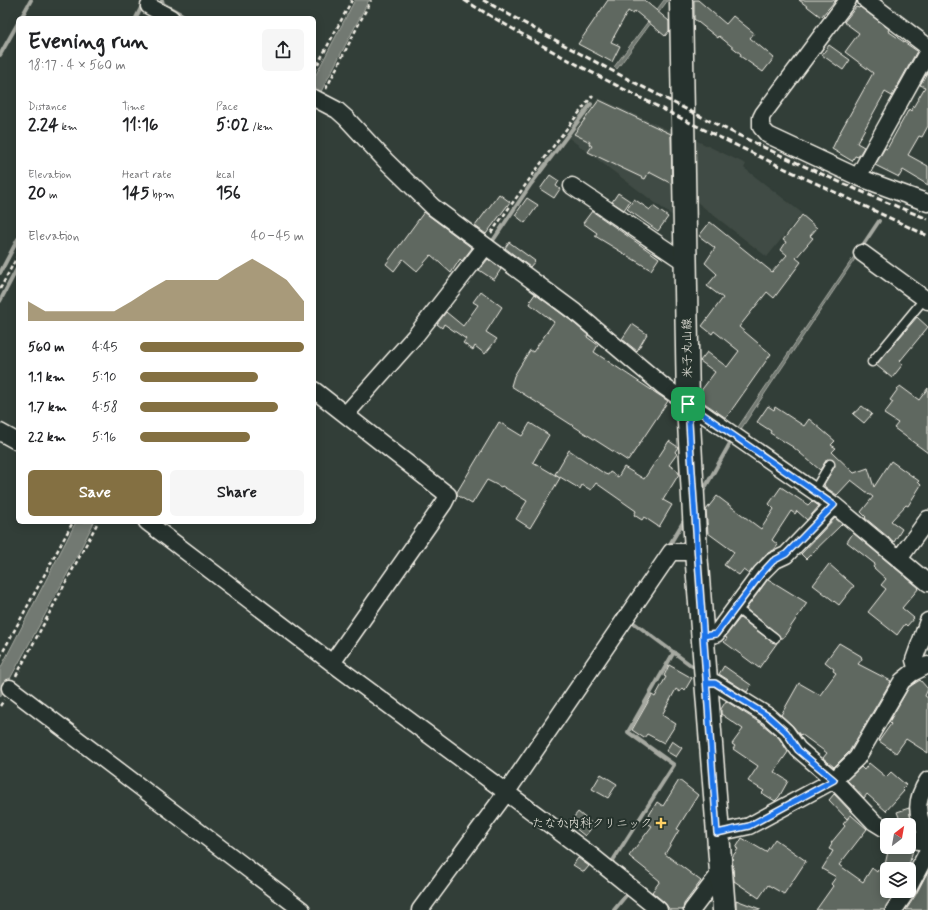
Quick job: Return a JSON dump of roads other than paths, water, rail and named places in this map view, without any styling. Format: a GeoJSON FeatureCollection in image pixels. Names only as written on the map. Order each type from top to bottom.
{"type":"FeatureCollection","features":[{"type":"Feature","properties":{"kind":"main road","name":"米子丸山線"},"geometry":{"type":"LineString","coordinates":[[681,0],[688,404],[696,552],[724,910]]}},
{"type":"Feature","properties":{"kind":"street"},"geometry":{"type":"LineString","coordinates":[[848,0],[763,114],[760,122],[763,131],[858,177],[928,203]]}},
{"type":"Feature","properties":{"kind":"street"},"geometry":{"type":"LineString","coordinates":[[866,0],[928,47]]}},
{"type":"Feature","properties":{"kind":"street"},"geometry":{"type":"LineString","coordinates":[[149,6],[167,16]]}},
{"type":"Feature","properties":{"kind":"street"},"geometry":{"type":"LineString","coordinates":[[858,177],[928,51]]}},
{"type":"Feature","properties":{"kind":"street"},"geometry":{"type":"LineString","coordinates":[[317,100],[341,114],[432,207],[575,312],[663,386],[834,505],[928,583]]}},
{"type":"Feature","properties":{"kind":"street"},"geometry":{"type":"LineString","coordinates":[[572,186],[686,263]]}},
{"type":"Feature","properties":{"kind":"street"},"geometry":{"type":"LineString","coordinates":[[346,414],[416,335],[484,246]]}},
{"type":"Feature","properties":{"kind":"street"},"geometry":{"type":"LineString","coordinates":[[862,252],[926,300]]}},
{"type":"Feature","properties":{"kind":"street"},"geometry":{"type":"LineString","coordinates":[[316,392],[448,495],[444,503],[332,663]]}},
{"type":"Feature","properties":{"kind":"street"},"geometry":{"type":"LineString","coordinates":[[0,432],[16,441]]}},
{"type":"Feature","properties":{"kind":"street"},"geometry":{"type":"LineString","coordinates":[[703,636],[716,634],[761,574],[773,561],[786,554],[834,505]]}},
{"type":"Feature","properties":{"kind":"street"},"geometry":{"type":"LineString","coordinates":[[899,559],[928,519]]}},
{"type":"Feature","properties":{"kind":"street"},"geometry":{"type":"LineString","coordinates":[[150,524],[332,663],[592,856],[659,910]]}},
{"type":"Feature","properties":{"kind":"street"},"geometry":{"type":"LineString","coordinates":[[420,910],[506,793],[671,552],[696,552]]}},
{"type":"Feature","properties":{"kind":"street"},"geometry":{"type":"LineString","coordinates":[[717,833],[749,826],[834,780],[857,758],[902,681],[922,667],[914,660],[928,621]]}},
{"type":"Feature","properties":{"kind":"street"},"geometry":{"type":"LineString","coordinates":[[707,683],[715,683],[768,716],[786,732],[798,750],[834,780],[874,822],[880,826]]}},
{"type":"Feature","properties":{"kind":"street"},"geometry":{"type":"LineString","coordinates":[[10,688],[302,910]]}},
{"type":"Feature","properties":{"kind":"street"},"geometry":{"type":"LineString","coordinates":[[928,780],[918,797],[918,808],[923,826],[928,835]]}},
{"type":"Feature","properties":{"kind":"street"},"geometry":{"type":"LineString","coordinates":[[916,841],[928,838]]}},
{"type":"Feature","properties":{"kind":"street"},"geometry":{"type":"LineString","coordinates":[[916,874],[928,851]]}},
{"type":"Feature","properties":{"kind":"street"},"geometry":{"type":"LineString","coordinates":[[692,910],[720,874]]}},
{"type":"Feature","properties":{"kind":"street"},"geometry":{"type":"LineString","coordinates":[[894,910],[902,898]]}},
{"type":"Feature","properties":{"kind":"lane"},"geometry":{"type":"LineString","coordinates":[[872,362],[926,300]]}},
{"type":"Feature","properties":{"kind":"lane"},"geometry":{"type":"LineString","coordinates":[[814,491],[830,464]]}},
{"type":"Feature","properties":{"kind":"lane"},"geometry":{"type":"LineString","coordinates":[[736,608],[775,638]]}},
{"type":"Feature","properties":{"kind":"waterway"},"geometry":{"type":"LineString","coordinates":[[22,16],[31,0]]}},
{"type":"Feature","properties":{"kind":"waterway"},"geometry":{"type":"LineString","coordinates":[[162,0],[163,4],[184,16]]}},
{"type":"Feature","properties":{"kind":"waterway"},"geometry":{"type":"LineString","coordinates":[[137,16],[144,2]]}},
{"type":"Feature","properties":{"kind":"waterway"},"geometry":{"type":"LineString","coordinates":[[0,55],[16,27]]}},
{"type":"Feature","properties":{"kind":"waterway"},"geometry":{"type":"LineString","coordinates":[[490,245],[531,184],[591,104]]}},
{"type":"Feature","properties":{"kind":"waterway"},"geometry":{"type":"LineString","coordinates":[[861,248],[879,221]]}},
{"type":"Feature","properties":{"kind":"waterway"},"geometry":{"type":"LineString","coordinates":[[0,273],[16,243]]}},
{"type":"Feature","properties":{"kind":"waterway"},"geometry":{"type":"LineString","coordinates":[[0,301],[16,271]]}},
{"type":"Feature","properties":{"kind":"waterway"},"geometry":{"type":"LineString","coordinates":[[702,493],[733,438]]}},
{"type":"Feature","properties":{"kind":"waterway"},"geometry":{"type":"LineString","coordinates":[[667,549],[685,519]]}},
{"type":"Feature","properties":{"kind":"waterway"},"geometry":{"type":"LineString","coordinates":[[139,524],[143,527]]}},
{"type":"Feature","properties":{"kind":"waterway"},"geometry":{"type":"LineString","coordinates":[[630,620],[692,666]]}},
{"type":"Feature","properties":{"kind":"waterway"},"geometry":{"type":"LineString","coordinates":[[610,865],[674,765],[628,732],[674,652]]}},
{"type":"Feature","properties":{"kind":"waterway"},"geometry":{"type":"LineString","coordinates":[[614,910],[628,893]]}},
{"type":"Feature","properties":{"kind":"railway"},"geometry":{"type":"LineString","coordinates":[[464,0],[520,33],[634,95],[751,153],[928,236]]}},
{"type":"Feature","properties":{"kind":"railway"},"geometry":{"type":"LineString","coordinates":[[483,0],[646,89],[702,117],[814,170],[928,219]]}},
{"type":"Feature","properties":{"kind":"place","name":"たなか内科クリニック"},"geometry":{"type":"Point","coordinates":[661,823]}}]}
